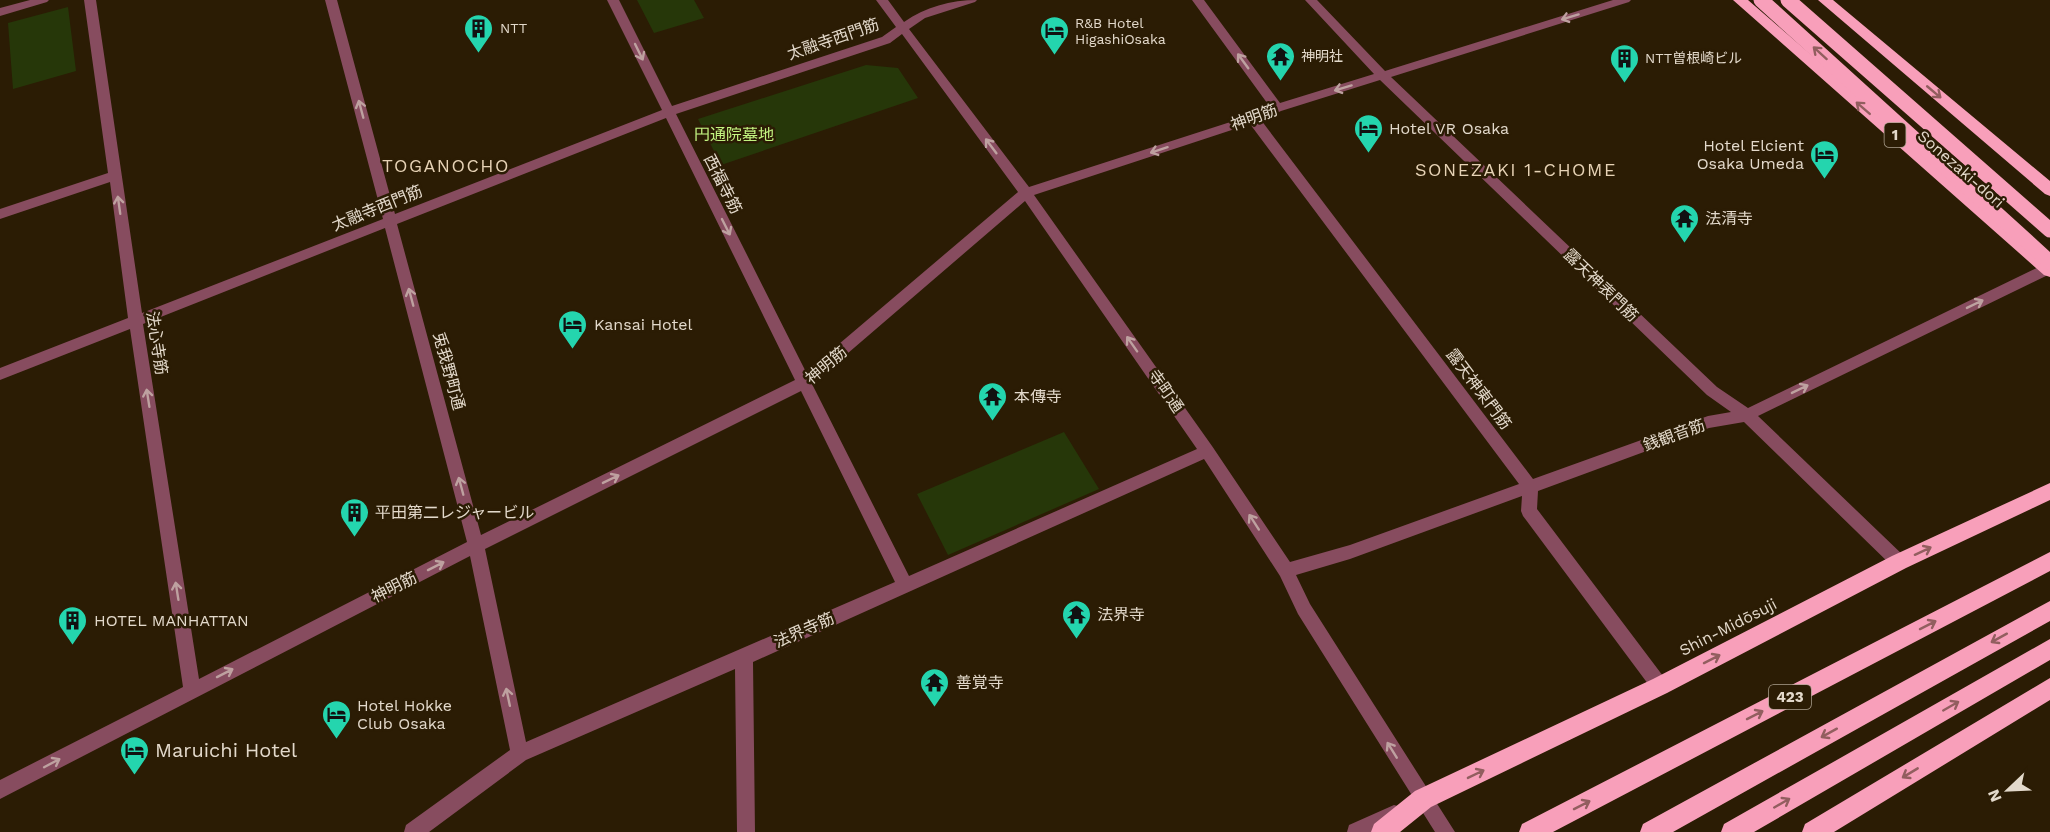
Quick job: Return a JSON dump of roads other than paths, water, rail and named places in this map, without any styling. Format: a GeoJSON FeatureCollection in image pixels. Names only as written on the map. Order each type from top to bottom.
{"type":"FeatureCollection","features":[{"type":"Feature","properties":{"kind":"highway","name":"Sonezaki-dori"},"geometry":{"type":"LineString","coordinates":[[1740,0],[2049,267]]}},
{"type":"Feature","properties":{"kind":"highway"},"geometry":{"type":"LineString","coordinates":[[1761,0],[2049,267]]}},
{"type":"Feature","properties":{"kind":"highway"},"geometry":{"type":"LineString","coordinates":[[1788,0],[2050,230]]}},
{"type":"Feature","properties":{"kind":"highway"},"geometry":{"type":"LineString","coordinates":[[1826,0],[2050,190]]}},
{"type":"Feature","properties":{"kind":"highway","name":"Shin-Midōsuji"},"geometry":{"type":"LineString","coordinates":[[1382,832],[1423,799],[1660,686],[1899,562],[2050,490]]}},
{"type":"Feature","properties":{"kind":"highway","name":"423"},"geometry":{"type":"LineString","coordinates":[[1530,832],[2050,561]]}},
{"type":"Feature","properties":{"kind":"highway"},"geometry":{"type":"LineString","coordinates":[[1652,832],[2050,610]]}},
{"type":"Feature","properties":{"kind":"highway"},"geometry":{"type":"LineString","coordinates":[[1732,832],[2050,649]]}},
{"type":"Feature","properties":{"kind":"highway"},"geometry":{"type":"LineString","coordinates":[[1813,832],[2050,688]]}},
{"type":"Feature","properties":{"kind":"street"},"geometry":{"type":"LineString","coordinates":[[0,12],[43,0]]}},
{"type":"Feature","properties":{"kind":"street","name":"法心寺筋"},"geometry":{"type":"LineString","coordinates":[[90,0],[192,690]]}},
{"type":"Feature","properties":{"kind":"street","name":"兎我野町通"},"geometry":{"type":"LineString","coordinates":[[331,0],[476,545],[520,754]]}},
{"type":"Feature","properties":{"kind":"street","name":"西福寺筋"},"geometry":{"type":"LineString","coordinates":[[613,0],[905,585]]}},
{"type":"Feature","properties":{"kind":"street","name":"寺町通"},"geometry":{"type":"LineString","coordinates":[[882,0],[1026,193],[1207,451],[1286,571],[1304,609],[1446,832]]}},
{"type":"Feature","properties":{"kind":"street","name":"太融寺西門筋"},"geometry":{"type":"LineString","coordinates":[[0,374],[668,112],[886,40],[921,15],[972,0]]}},
{"type":"Feature","properties":{"kind":"street"},"geometry":{"type":"LineString","coordinates":[[1198,0],[1277,108]]}},
{"type":"Feature","properties":{"kind":"street","name":"露天神表門筋"},"geometry":{"type":"LineString","coordinates":[[1311,0],[1383,76],[1712,391],[1747,415],[1899,562]]}},
{"type":"Feature","properties":{"kind":"street","name":"神明筋"},"geometry":{"type":"LineString","coordinates":[[0,790],[476,545],[804,383],[1026,193],[1253,119],[1277,108],[1626,0]]}},
{"type":"Feature","properties":{"kind":"street","name":"露天神東門筋"},"geometry":{"type":"LineString","coordinates":[[1253,119],[1530,487]]}},
{"type":"Feature","properties":{"kind":"street"},"geometry":{"type":"LineString","coordinates":[[0,214],[116,176]]}},
{"type":"Feature","properties":{"kind":"street","name":"銭観音筋"},"geometry":{"type":"LineString","coordinates":[[1286,571],[1350,552],[1708,422],[1747,415],[2049,267]]}},
{"type":"Feature","properties":{"kind":"street","name":"法界寺筋"},"geometry":{"type":"LineString","coordinates":[[413,832],[520,754],[1207,451]]}},
{"type":"Feature","properties":{"kind":"street"},"geometry":{"type":"LineString","coordinates":[[1530,487],[1529,511],[1660,686]]}},
{"type":"Feature","properties":{"kind":"street"},"geometry":{"type":"LineString","coordinates":[[744,657],[746,832]]}},
{"type":"Feature","properties":{"kind":"street"},"geometry":{"type":"LineString","coordinates":[[1356,832],[1423,799]]}},
{"type":"Feature","properties":{"kind":"place","name":"NTT"},"geometry":{"type":"Point","coordinates":[479,54]}},
{"type":"Feature","properties":{"kind":"place","name":"R&B Hotel HigashiOsaka"},"geometry":{"type":"Point","coordinates":[1054,56]}},
{"type":"Feature","properties":{"kind":"place","name":"神明社"},"geometry":{"type":"Point","coordinates":[1280,82]}},
{"type":"Feature","properties":{"kind":"place","name":"NTT曽根崎ビル"},"geometry":{"type":"Point","coordinates":[1624,84]}},
{"type":"Feature","properties":{"kind":"place","name":"Hotel VR Osaka"},"geometry":{"type":"Point","coordinates":[1368,154]}},
{"type":"Feature","properties":{"kind":"place","name":"Hotel Elcient Osaka Umeda"},"geometry":{"type":"Point","coordinates":[1825,180]}},
{"type":"Feature","properties":{"kind":"place","name":"法清寺"},"geometry":{"type":"Point","coordinates":[1684,244]}},
{"type":"Feature","properties":{"kind":"place","name":"Kansai Hotel"},"geometry":{"type":"Point","coordinates":[573,350]}},
{"type":"Feature","properties":{"kind":"place","name":"本傳寺"},"geometry":{"type":"Point","coordinates":[993,422]}},
{"type":"Feature","properties":{"kind":"place","name":"平田第二レジャービル"},"geometry":{"type":"Point","coordinates":[354,538]}},
{"type":"Feature","properties":{"kind":"place","name":"法界寺"},"geometry":{"type":"Point","coordinates":[1076,640]}},
{"type":"Feature","properties":{"kind":"place","name":"HOTEL MANHATTAN"},"geometry":{"type":"Point","coordinates":[73,646]}},
{"type":"Feature","properties":{"kind":"place","name":"善覚寺"},"geometry":{"type":"Point","coordinates":[935,708]}},
{"type":"Feature","properties":{"kind":"place","name":"Hotel Hokke Club Osaka"},"geometry":{"type":"Point","coordinates":[336,740]}},
{"type":"Feature","properties":{"kind":"place","name":"Maruichi Hotel"},"geometry":{"type":"Point","coordinates":[134,776]}},
{"type":"Feature","properties":{"kind":"district","name":"TOGANOCHO"},"geometry":{"type":"Point","coordinates":[446,165]}},
{"type":"Feature","properties":{"kind":"district","name":"SONEZAKI 1-CHOME"},"geometry":{"type":"Point","coordinates":[1516,169]}},
{"type":"Feature","properties":{"kind":"park label","name":"円通院墓地"},"geometry":{"type":"Point","coordinates":[734,134]}}]}
